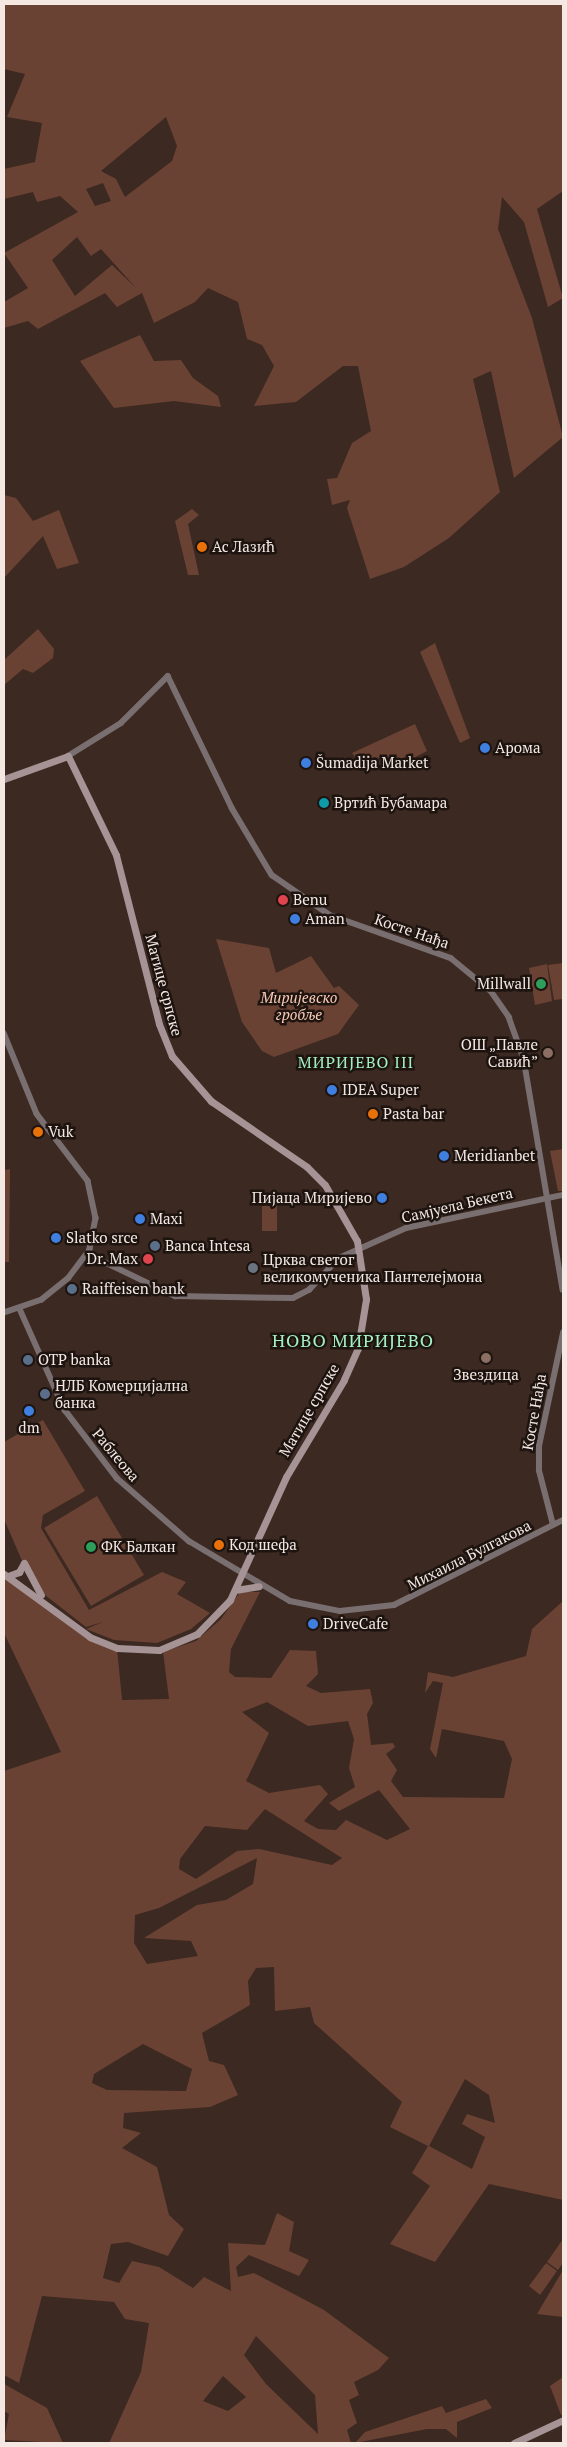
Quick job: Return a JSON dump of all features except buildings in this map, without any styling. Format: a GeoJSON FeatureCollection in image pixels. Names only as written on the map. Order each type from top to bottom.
{"type":"FeatureCollection","features":[{"type":"Feature","properties":{"kind":"main road"},"geometry":{"type":"LineString","coordinates":[[4,778],[68,756]]}},
{"type":"Feature","properties":{"kind":"main road","name":"Матице српске"},"geometry":{"type":"LineString","coordinates":[[6,1575],[42,1598],[90,1637],[118,1648],[151,1650],[197,1634],[214,1620],[235,1590],[286,1477],[358,1348],[366,1299],[359,1248],[349,1222],[315,1174],[211,1101],[172,1056],[156,1015],[116,855],[68,756]]}},
{"type":"Feature","properties":{"kind":"main road"},"geometry":{"type":"LineString","coordinates":[[6,1575],[25,1569]]}},
{"type":"Feature","properties":{"kind":"main road"},"geometry":{"type":"LineString","coordinates":[[21,1583],[25,1569]]}},
{"type":"Feature","properties":{"kind":"main road"},"geometry":{"type":"LineString","coordinates":[[25,1569],[42,1598]]}},
{"type":"Feature","properties":{"kind":"main road"},"geometry":{"type":"LineString","coordinates":[[235,1590],[259,1586]]}},
{"type":"Feature","properties":{"kind":"main road"},"geometry":{"type":"LineString","coordinates":[[514,2443],[563,2420]]}},
{"type":"Feature","properties":{"kind":"street","name":"Косте Нађа"},"geometry":{"type":"LineString","coordinates":[[68,756],[121,723],[168,676],[232,808],[272,875],[330,915],[451,958],[478,978],[507,1013],[524,1059],[549,1198],[563,1290]]}},
{"type":"Feature","properties":{"kind":"street"},"geometry":{"type":"LineString","coordinates":[[4,1033],[33,1106],[77,1163],[91,1188],[96,1218],[88,1254],[60,1286],[20,1309],[4,1313]]}},
{"type":"Feature","properties":{"kind":"street","name":"Самјуела Бекета"},"geometry":{"type":"LineString","coordinates":[[88,1254],[175,1296],[286,1298],[305,1294],[334,1260],[412,1226],[563,1195]]}},
{"type":"Feature","properties":{"kind":"street","name":"Раблеова"},"geometry":{"type":"LineString","coordinates":[[20,1309],[59,1398],[103,1463],[165,1522],[242,1575]]}},
{"type":"Feature","properties":{"kind":"street","name":"Косте Нађа"},"geometry":{"type":"LineString","coordinates":[[553,1525],[539,1471],[539,1446],[563,1333]]}},
{"type":"Feature","properties":{"kind":"street","name":"Михаила Булгакова"},"geometry":{"type":"LineString","coordinates":[[242,1575],[259,1586],[296,1603],[328,1610],[384,1608],[427,1592],[563,1520]]}},
{"type":"Feature","properties":{"kind":"green space"},"geometry":{"type":"Polygon","coordinates":[[[4,4],[563,4],[563,191],[537,209],[563,298],[548,307],[524,222],[502,197],[498,229],[532,318],[563,437],[514,478],[491,371],[473,379],[500,492],[449,538],[404,567],[370,579],[347,508],[350,500],[332,505],[327,479],[337,478],[352,443],[371,431],[358,366],[343,366],[296,402],[254,406],[274,366],[262,345],[247,339],[238,302],[208,288],[195,302],[154,323],[142,293],[117,307],[105,293],[38,329],[28,321],[4,328],[4,302],[28,288],[4,253],[78,212],[60,196],[37,202],[33,192],[4,199],[4,169],[35,162],[42,123],[7,117],[25,74],[4,69],[4,4]],[[166,117],[101,171],[116,179],[125,197],[172,161],[177,146],[166,117]],[[103,183],[86,189],[95,206],[111,201],[103,183]],[[77,237],[52,260],[75,296],[112,265],[136,288],[101,249],[91,256],[77,237]]]}},
{"type":"Feature","properties":{"kind":"green space"},"geometry":{"type":"Polygon","coordinates":[[[140,335],[154,361],[181,360],[193,378],[218,396],[221,407],[174,401],[114,408],[80,361],[140,335]]]}},
{"type":"Feature","properties":{"kind":"green space"},"geometry":{"type":"Polygon","coordinates":[[[4,495],[16,498],[33,521],[59,510],[79,563],[57,569],[43,536],[4,578],[4,495]]]}},
{"type":"Feature","properties":{"kind":"green space"},"geometry":{"type":"Polygon","coordinates":[[[192,509],[199,515],[188,524],[199,575],[188,575],[175,521],[192,509]]]}},
{"type":"Feature","properties":{"kind":"green space"},"geometry":{"type":"Polygon","coordinates":[[[38,629],[54,649],[53,658],[33,673],[23,669],[4,685],[4,660],[38,629]]]}},
{"type":"Feature","properties":{"kind":"green space"},"geometry":{"type":"Polygon","coordinates":[[[435,643],[470,738],[460,743],[420,652],[435,643]]]}},
{"type":"Feature","properties":{"kind":"green space"},"geometry":{"type":"Polygon","coordinates":[[[415,724],[427,751],[393,769],[388,760],[375,757],[360,764],[352,753],[415,724]]]}},
{"type":"Feature","properties":{"kind":"green space","name":"Миријевско гробље"},"geometry":{"type":"Polygon","coordinates":[[[216,939],[269,948],[276,973],[311,956],[334,988],[339,986],[359,1005],[338,1034],[274,1057],[262,1051],[242,1022],[216,939]]]}},
{"type":"Feature","properties":{"kind":"green space"},"geometry":{"type":"Polygon","coordinates":[[[563,963],[563,999],[554,1000],[548,965],[563,963]]]}},
{"type":"Feature","properties":{"kind":"green space","name":"Millwall"},"geometry":{"type":"Polygon","coordinates":[[[547,964],[552,1001],[535,1005],[529,968],[547,964]]]}},
{"type":"Feature","properties":{"kind":"green space"},"geometry":{"type":"Polygon","coordinates":[[[563,1149],[563,1191],[558,1191],[550,1151],[563,1149]]]}},
{"type":"Feature","properties":{"kind":"green space"},"geometry":{"type":"Polygon","coordinates":[[[10,1169],[9,1262],[4,1262],[4,1170],[10,1169]]]}},
{"type":"Feature","properties":{"kind":"green space"},"geometry":{"type":"Polygon","coordinates":[[[262,1206],[277,1206],[277,1231],[262,1231],[262,1206]]]}},
{"type":"Feature","properties":{"kind":"green space"},"geometry":{"type":"Polygon","coordinates":[[[43,1420],[85,1491],[43,1515],[41,1528],[89,1610],[162,1572],[186,1582],[177,1594],[210,1613],[191,1629],[157,1643],[114,1640],[86,1629],[103,1622],[86,1627],[45,1595],[23,1563],[4,1519],[4,1442],[43,1420]]]}},
{"type":"Feature","properties":{"kind":"green space","name":"ФК Балкан"},"geometry":{"type":"Polygon","coordinates":[[[97,1496],[144,1575],[91,1606],[44,1528],[97,1496]]]}},
{"type":"Feature","properties":{"kind":"green space"},"geometry":{"type":"Polygon","coordinates":[[[4,1577],[70,1623],[117,1648],[122,1700],[169,1699],[163,1652],[196,1641],[221,1619],[240,1592],[260,1592],[231,1649],[229,1672],[235,1677],[271,1678],[290,1650],[316,1651],[318,1674],[306,1686],[321,1693],[370,1689],[373,1703],[367,1714],[371,1745],[393,1743],[395,1747],[386,1754],[397,1770],[391,1781],[403,1797],[504,1798],[512,1759],[504,1741],[442,1729],[436,1758],[430,1749],[443,1683],[433,1681],[425,1693],[428,1672],[453,1677],[526,1656],[532,1629],[563,1601],[563,2200],[489,2184],[435,2262],[390,2244],[430,2186],[412,2173],[428,2146],[390,2127],[402,2102],[314,2023],[310,2007],[275,2011],[274,1967],[256,1968],[248,1981],[250,2005],[202,2033],[209,2061],[224,2065],[238,2095],[210,2107],[124,2113],[123,2128],[141,2133],[122,2148],[157,2167],[169,2215],[184,2229],[168,2256],[128,2242],[111,2244],[103,2278],[119,2283],[132,2261],[159,2267],[193,2288],[204,2277],[231,2291],[228,2243],[265,2245],[277,2213],[294,2222],[289,2251],[309,2260],[299,2276],[249,2255],[236,2267],[238,2277],[254,2273],[324,2310],[389,2358],[378,2370],[354,2382],[359,2395],[349,2400],[357,2423],[347,2430],[351,2443],[109,2443],[141,2372],[149,2323],[125,2319],[114,2302],[42,2296],[19,2383],[4,2375],[4,1771],[61,1752],[4,1633],[4,1577]],[[267,1702],[242,1712],[269,1733],[246,1781],[269,1793],[320,1785],[328,1794],[304,1821],[318,1829],[336,1830],[346,1820],[387,1840],[410,1829],[379,1790],[339,1811],[329,1803],[355,1787],[349,1768],[354,1739],[348,1721],[308,1726],[267,1702]],[[265,1809],[247,1830],[205,1826],[180,1859],[179,1869],[196,1879],[237,1851],[259,1849],[332,1865],[342,1858],[265,1809]],[[257,1858],[159,1908],[135,1915],[134,1943],[147,1964],[198,1956],[191,1941],[144,1938],[197,1905],[226,1900],[253,1884],[257,1858]],[[143,2044],[94,2074],[92,2083],[107,2090],[186,2091],[192,2069],[143,2044]],[[465,2079],[429,2146],[472,2169],[485,2137],[462,2124],[467,2114],[495,2123],[489,2095],[465,2079]],[[256,2336],[244,2355],[266,2384],[318,2434],[315,2395],[256,2336]],[[223,2376],[203,2401],[228,2411],[246,2397],[223,2376]]]}},
{"type":"Feature","properties":{"kind":"green space"},"geometry":{"type":"Polygon","coordinates":[[[563,2239],[563,2263],[558,2270],[547,2262],[563,2239]]]}},
{"type":"Feature","properties":{"kind":"green space"},"geometry":{"type":"Polygon","coordinates":[[[546,2263],[557,2271],[540,2295],[529,2286],[546,2263]]]}},
{"type":"Feature","properties":{"kind":"green space"},"geometry":{"type":"Polygon","coordinates":[[[563,2270],[563,2317],[537,2314],[563,2270]]]}},
{"type":"Feature","properties":{"kind":"green space"},"geometry":{"type":"Polygon","coordinates":[[[563,2377],[563,2415],[561,2415],[550,2386],[563,2377]]]}},
{"type":"Feature","properties":{"kind":"green space"},"geometry":{"type":"Polygon","coordinates":[[[4,2384],[47,2408],[63,2443],[4,2440],[9,2414],[4,2411],[4,2384]]]}},
{"type":"Feature","properties":{"kind":"green space"},"geometry":{"type":"Polygon","coordinates":[[[486,2399],[492,2408],[457,2422],[457,2438],[446,2429],[427,2429],[355,2443],[365,2432],[442,2406],[446,2413],[486,2399]]]}},
{"type":"Feature","properties":{"kind":"place","name":"Ас Лазић"},"geometry":{"type":"Point","coordinates":[202,547]}},
{"type":"Feature","properties":{"kind":"place","name":"Арома"},"geometry":{"type":"Point","coordinates":[485,748]}},
{"type":"Feature","properties":{"kind":"place","name":"Šumadija Market"},"geometry":{"type":"Point","coordinates":[306,763]}},
{"type":"Feature","properties":{"kind":"place","name":"Вртић Бубамара"},"geometry":{"type":"Point","coordinates":[324,803]}},
{"type":"Feature","properties":{"kind":"place","name":"Benu"},"geometry":{"type":"Point","coordinates":[283,900]}},
{"type":"Feature","properties":{"kind":"place","name":"Aman"},"geometry":{"type":"Point","coordinates":[295,919]}},
{"type":"Feature","properties":{"kind":"place","name":"Millwall"},"geometry":{"type":"Point","coordinates":[541,984]}},
{"type":"Feature","properties":{"kind":"place","name":"ОШ „Павле Савић”"},"geometry":{"type":"Point","coordinates":[548,1053]}},
{"type":"Feature","properties":{"kind":"place","name":"IDEA Super"},"geometry":{"type":"Point","coordinates":[332,1090]}},
{"type":"Feature","properties":{"kind":"place","name":"Pasta bar"},"geometry":{"type":"Point","coordinates":[373,1114]}},
{"type":"Feature","properties":{"kind":"place","name":"Vuk"},"geometry":{"type":"Point","coordinates":[38,1132]}},
{"type":"Feature","properties":{"kind":"place","name":"Meridianbet"},"geometry":{"type":"Point","coordinates":[444,1156]}},
{"type":"Feature","properties":{"kind":"place","name":"Пијаца Миријево"},"geometry":{"type":"Point","coordinates":[382,1198]}},
{"type":"Feature","properties":{"kind":"place","name":"Maxi"},"geometry":{"type":"Point","coordinates":[140,1219]}},
{"type":"Feature","properties":{"kind":"place","name":"Slatko srce"},"geometry":{"type":"Point","coordinates":[56,1238]}},
{"type":"Feature","properties":{"kind":"place","name":"Banca Intesa"},"geometry":{"type":"Point","coordinates":[155,1246]}},
{"type":"Feature","properties":{"kind":"place","name":"Dr. Max"},"geometry":{"type":"Point","coordinates":[148,1259]}},
{"type":"Feature","properties":{"kind":"place","name":"Црква светог великомученика Пантелејмона"},"geometry":{"type":"Point","coordinates":[253,1268]}},
{"type":"Feature","properties":{"kind":"place","name":"Raiffeisen bank"},"geometry":{"type":"Point","coordinates":[72,1289]}},
{"type":"Feature","properties":{"kind":"place","name":"Звездица"},"geometry":{"type":"Point","coordinates":[486,1358]}},
{"type":"Feature","properties":{"kind":"place","name":"OTP banka"},"geometry":{"type":"Point","coordinates":[28,1360]}},
{"type":"Feature","properties":{"kind":"place","name":"НЛБ Комерцијална банка"},"geometry":{"type":"Point","coordinates":[45,1394]}},
{"type":"Feature","properties":{"kind":"place","name":"dm"},"geometry":{"type":"Point","coordinates":[29,1411]}},
{"type":"Feature","properties":{"kind":"place","name":"Код шефа"},"geometry":{"type":"Point","coordinates":[219,1545]}},
{"type":"Feature","properties":{"kind":"place","name":"ФК Балкан"},"geometry":{"type":"Point","coordinates":[91,1547]}},
{"type":"Feature","properties":{"kind":"place","name":"DriveCafe"},"geometry":{"type":"Point","coordinates":[313,1624]}},
{"type":"Feature","properties":{"kind":"district","name":"МИРИЈЕВО III"},"geometry":{"type":"Point","coordinates":[356,1062]}},
{"type":"Feature","properties":{"kind":"district","name":"НОВО МИРИЈЕВО"},"geometry":{"type":"Point","coordinates":[353,1340]}}]}
